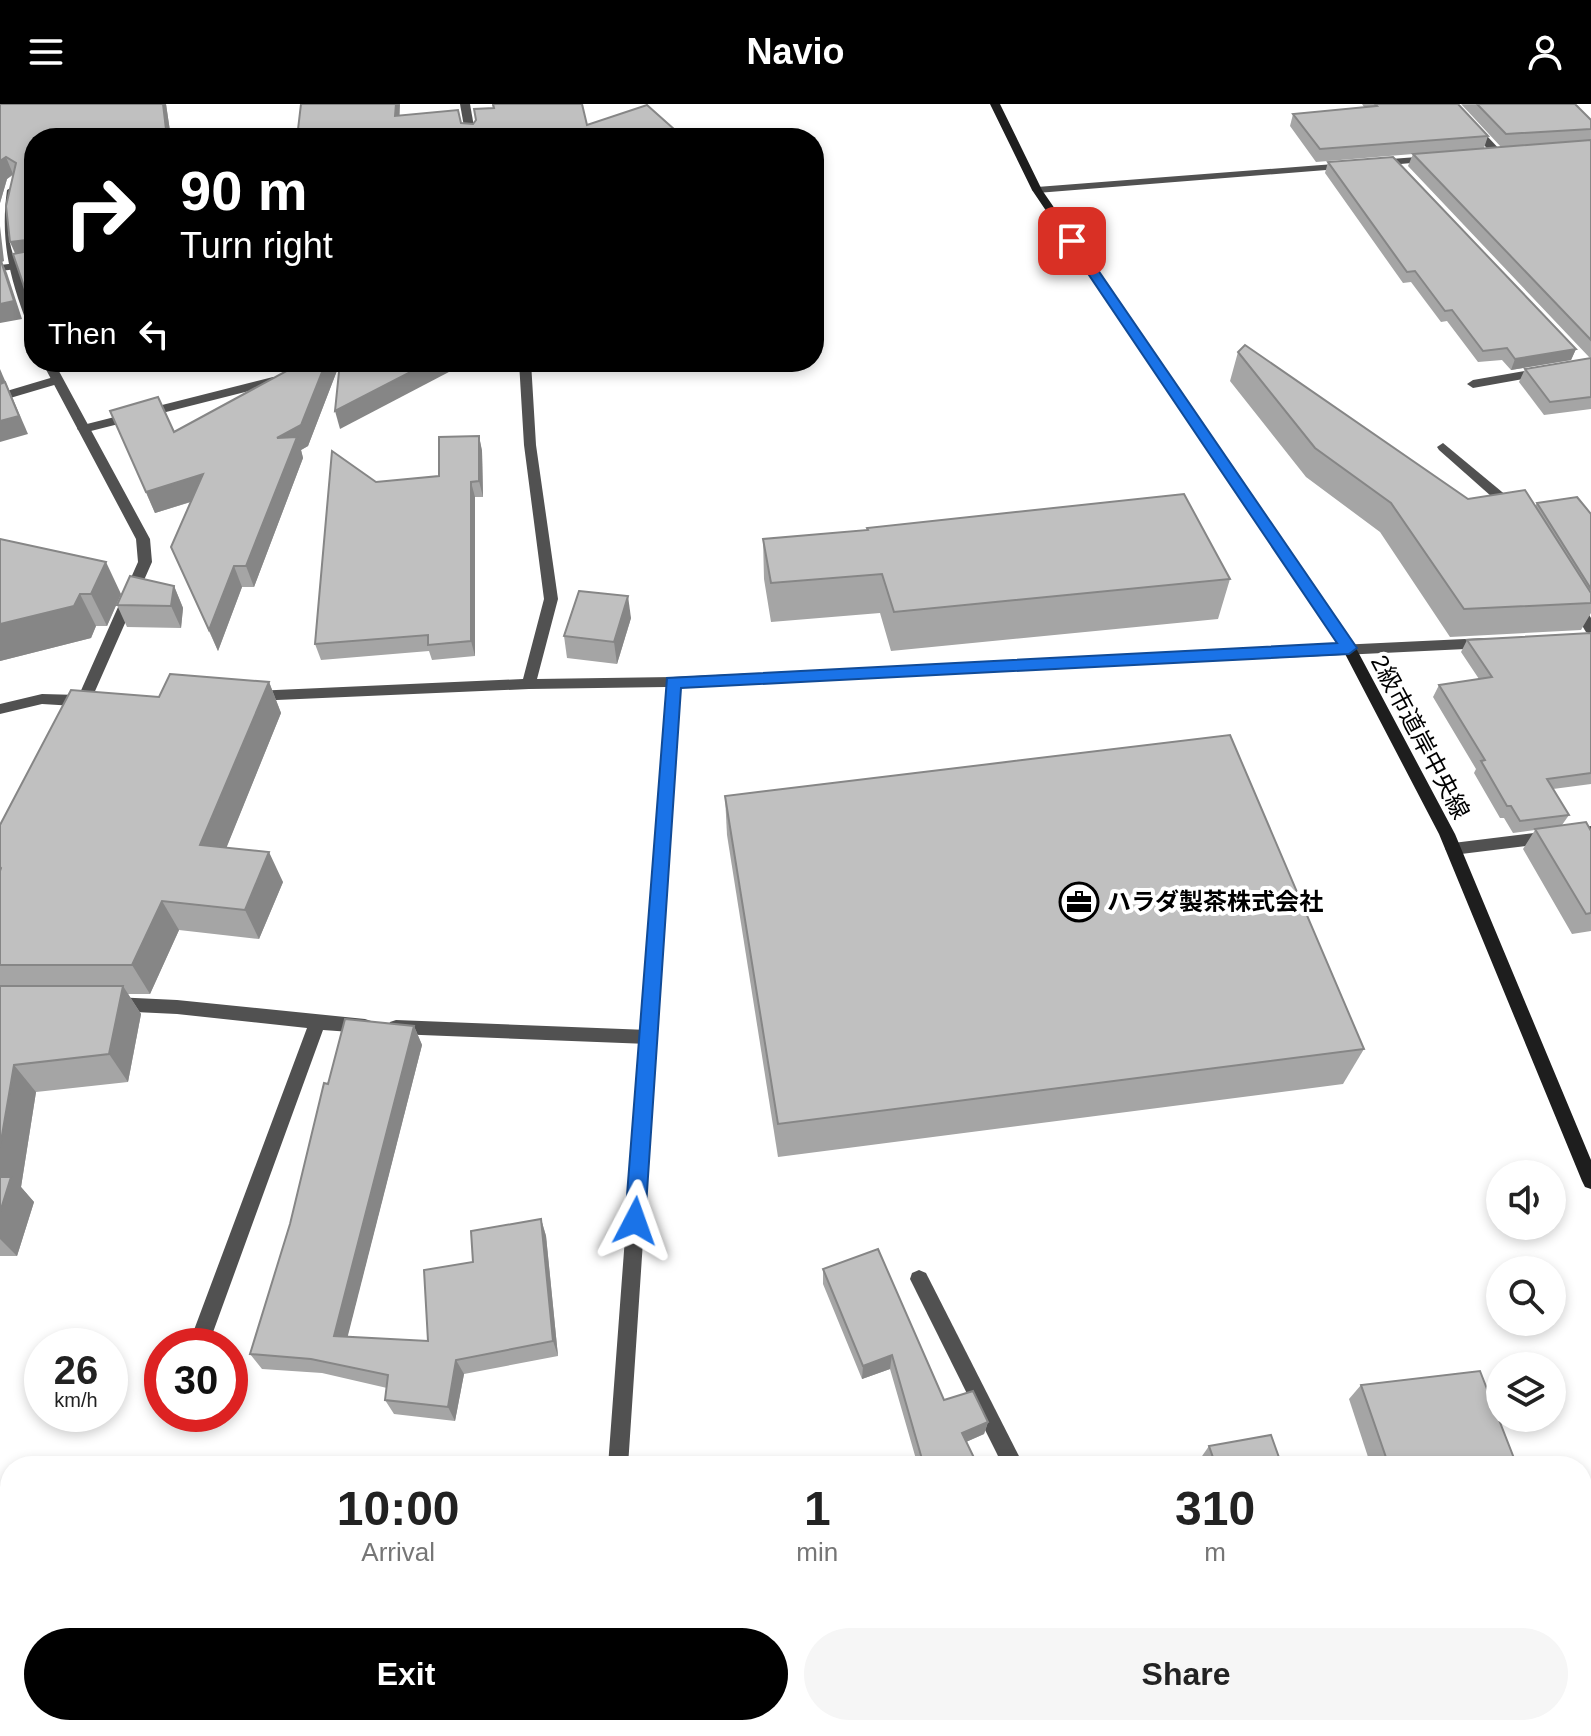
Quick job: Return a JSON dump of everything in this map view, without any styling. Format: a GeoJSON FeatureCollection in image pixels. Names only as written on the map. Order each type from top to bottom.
{"type":"FeatureCollection","features":[{"type":"Feature","properties":{"kind":"street"},"geometry":{"type":"LineString","coordinates":[[465,104],[469,128]]}},
{"type":"Feature","properties":{"kind":"street","name":"2級市道岸中央線"},"geometry":{"type":"LineString","coordinates":[[995,104],[1037,190],[1349,648],[1453,849],[1591,1181]]}},
{"type":"Feature","properties":{"kind":"street"},"geometry":{"type":"LineString","coordinates":[[1452,104],[1498,154]]}},
{"type":"Feature","properties":{"kind":"street"},"geometry":{"type":"LineString","coordinates":[[1483,155],[1513,153]]}},
{"type":"Feature","properties":{"kind":"street"},"geometry":{"type":"LineString","coordinates":[[1037,190],[1439,158]]}},
{"type":"Feature","properties":{"kind":"street"},"geometry":{"type":"LineString","coordinates":[[1394,162],[1405,173]]}},
{"type":"Feature","properties":{"kind":"street"},"geometry":{"type":"LineString","coordinates":[[15,180],[3,220],[6,268],[24,305]]}},
{"type":"Feature","properties":{"kind":"street"},"geometry":{"type":"LineString","coordinates":[[1473,384],[1557,369]]}},
{"type":"Feature","properties":{"kind":"street"},"geometry":{"type":"LineString","coordinates":[[53,372],[143,539],[145,562],[92,701],[70,729]]}},
{"type":"Feature","properties":{"kind":"street"},"geometry":{"type":"LineString","coordinates":[[526,372],[530,445],[551,599],[529,684]]}},
{"type":"Feature","properties":{"kind":"street"},"geometry":{"type":"LineString","coordinates":[[0,397],[57,380]]}},
{"type":"Feature","properties":{"kind":"street"},"geometry":{"type":"LineString","coordinates":[[83,429],[273,381]]}},
{"type":"Feature","properties":{"kind":"street"},"geometry":{"type":"LineString","coordinates":[[1443,447],[1517,511],[1525,524]]}},
{"type":"Feature","properties":{"kind":"street"},"geometry":{"type":"LineString","coordinates":[[1566,590],[1591,629]]}},
{"type":"Feature","properties":{"kind":"street"},"geometry":{"type":"LineString","coordinates":[[236,697],[529,684],[673,682],[1502,643]]}},
{"type":"Feature","properties":{"kind":"street"},"geometry":{"type":"LineString","coordinates":[[619,1456],[673,682]]}},
{"type":"Feature","properties":{"kind":"street"},"geometry":{"type":"LineString","coordinates":[[0,709],[42,699],[92,701]]}},
{"type":"Feature","properties":{"kind":"street"},"geometry":{"type":"LineString","coordinates":[[1453,849],[1591,832]]}},
{"type":"Feature","properties":{"kind":"street"},"geometry":{"type":"LineString","coordinates":[[93,1004],[170,1004],[317,1024],[648,1037]]}},
{"type":"Feature","properties":{"kind":"street"},"geometry":{"type":"LineString","coordinates":[[205,1328],[317,1024]]}},
{"type":"Feature","properties":{"kind":"street"},"geometry":{"type":"LineString","coordinates":[[919,1279],[1009,1456]]}},
{"type":"Feature","properties":{"kind":"building"},"geometry":{"type":"Polygon","coordinates":[[[0,104],[163,104],[166,128],[24,128],[24,240],[10,242],[6,206],[16,163],[6,157],[0,161],[0,104]]]}},
{"type":"Feature","properties":{"kind":"building"},"geometry":{"type":"Polygon","coordinates":[[[301,104],[396,104],[395,116],[458,110],[461,123],[473,124],[476,120],[474,109],[494,108],[493,104],[582,104],[587,125],[647,105],[673,128],[298,128],[301,104]]]}},
{"type":"Feature","properties":{"kind":"building"},"geometry":{"type":"Polygon","coordinates":[[[1375,104],[1458,104],[1488,136],[1320,149],[1293,114],[1377,106],[1375,104]]]}},
{"type":"Feature","properties":{"kind":"building"},"geometry":{"type":"Polygon","coordinates":[[[1477,104],[1575,104],[1591,120],[1591,129],[1506,134],[1477,104]]]}},
{"type":"Feature","properties":{"kind":"building"},"geometry":{"type":"Polygon","coordinates":[[[1591,140],[1591,340],[1413,154],[1591,140]]]}},
{"type":"Feature","properties":{"kind":"building"},"geometry":{"type":"Polygon","coordinates":[[[1393,157],[1576,349],[1515,359],[1507,348],[1483,351],[1452,310],[1445,311],[1415,271],[1407,272],[1328,162],[1393,157]]]}},
{"type":"Feature","properties":{"kind":"building"},"geometry":{"type":"Polygon","coordinates":[[[24,252],[24,286],[13,254],[24,252]]]}},
{"type":"Feature","properties":{"kind":"building"},"geometry":{"type":"Polygon","coordinates":[[[0,258],[14,301],[0,304],[0,258]]]}},
{"type":"Feature","properties":{"kind":"building"},"geometry":{"type":"Polygon","coordinates":[[[1245,345],[1468,499],[1525,490],[1591,593],[1591,603],[1464,609],[1391,503],[1315,448],[1238,352],[1245,345]]]}},
{"type":"Feature","properties":{"kind":"building"},"geometry":{"type":"Polygon","coordinates":[[[1591,358],[1591,397],[1550,402],[1525,369],[1591,358]]]}},
{"type":"Feature","properties":{"kind":"building"},"geometry":{"type":"Polygon","coordinates":[[[285,372],[322,372],[301,425],[277,438],[297,437],[246,566],[234,566],[209,630],[171,547],[203,474],[146,492],[110,411],[158,397],[174,432],[285,372]]]}},
{"type":"Feature","properties":{"kind":"building"},"geometry":{"type":"Polygon","coordinates":[[[339,372],[411,372],[335,411],[339,372]]]}},
{"type":"Feature","properties":{"kind":"building"},"geometry":{"type":"Polygon","coordinates":[[[5,382],[19,416],[0,421],[0,384],[5,382]]]}},
{"type":"Feature","properties":{"kind":"building"},"geometry":{"type":"Polygon","coordinates":[[[479,436],[479,481],[471,482],[471,641],[428,645],[428,635],[315,644],[332,451],[376,482],[439,476],[439,437],[479,436]]]}},
{"type":"Feature","properties":{"kind":"building"},"geometry":{"type":"Polygon","coordinates":[[[1184,494],[1230,579],[894,612],[882,574],[771,583],[763,539],[868,530],[1184,494]]]}},
{"type":"Feature","properties":{"kind":"building"},"geometry":{"type":"Polygon","coordinates":[[[1577,497],[1591,514],[1591,589],[1537,503],[1577,497]]]}},
{"type":"Feature","properties":{"kind":"building"},"geometry":{"type":"Polygon","coordinates":[[[0,539],[106,562],[91,594],[80,594],[74,606],[0,624],[0,539]]]}},
{"type":"Feature","properties":{"kind":"building"},"geometry":{"type":"Polygon","coordinates":[[[130,576],[174,586],[171,606],[117,605],[130,576]]]}},
{"type":"Feature","properties":{"kind":"building"},"geometry":{"type":"Polygon","coordinates":[[[579,591],[628,596],[614,642],[564,636],[579,591]]]}},
{"type":"Feature","properties":{"kind":"building"},"geometry":{"type":"Polygon","coordinates":[[[1591,633],[1591,773],[1547,779],[1569,815],[1520,821],[1511,806],[1507,806],[1481,761],[1485,760],[1439,685],[1492,677],[1467,640],[1591,633]]]}},
{"type":"Feature","properties":{"kind":"building"},"geometry":{"type":"Polygon","coordinates":[[[170,674],[269,682],[200,845],[269,852],[245,910],[162,901],[132,965],[0,965],[0,825],[71,690],[159,697],[170,674]]]}},
{"type":"Feature","properties":{"kind":"building"},"geometry":{"type":"Polygon","coordinates":[[[1230,735],[1364,1049],[778,1124],[725,796],[1230,735]]]}},
{"type":"Feature","properties":{"kind":"building"},"geometry":{"type":"Polygon","coordinates":[[[1586,822],[1591,831],[1591,913],[1586,914],[1535,829],[1586,822]]]}},
{"type":"Feature","properties":{"kind":"building"},"geometry":{"type":"Polygon","coordinates":[[[0,986],[123,986],[109,1054],[14,1065],[0,1147],[0,986]]]}},
{"type":"Feature","properties":{"kind":"building"},"geometry":{"type":"Polygon","coordinates":[[[345,1019],[414,1026],[334,1336],[428,1341],[424,1270],[473,1262],[471,1231],[541,1219],[553,1341],[456,1360],[448,1407],[385,1400],[388,1375],[311,1359],[250,1354],[290,1224],[324,1083],[328,1084],[345,1019]]]}},
{"type":"Feature","properties":{"kind":"building"},"geometry":{"type":"Polygon","coordinates":[[[0,1177],[11,1177],[0,1212],[0,1177]]]}},
{"type":"Feature","properties":{"kind":"building"},"geometry":{"type":"Polygon","coordinates":[[[878,1249],[944,1400],[973,1391],[988,1422],[962,1433],[973,1456],[921,1456],[892,1355],[863,1366],[823,1269],[878,1249]]]}},
{"type":"Feature","properties":{"kind":"building"},"geometry":{"type":"Polygon","coordinates":[[[1480,1371],[1486,1386],[1486,1432],[1504,1432],[1513,1456],[1386,1456],[1361,1385],[1480,1371]]]}},
{"type":"Feature","properties":{"kind":"building"},"geometry":{"type":"Polygon","coordinates":[[[1271,1435],[1278,1456],[1212,1456],[1209,1446],[1271,1435]]]}},
{"type":"Feature","properties":{"kind":"place","name":"ハラダ製茶株式会社"},"geometry":{"type":"Point","coordinates":[1079,902]}},
{"type":"Feature","properties":{"kind":"route"},"geometry":{"type":"LineString","coordinates":[[635,1221],[673,682],[1349,648],[1072,241]]}}]}
